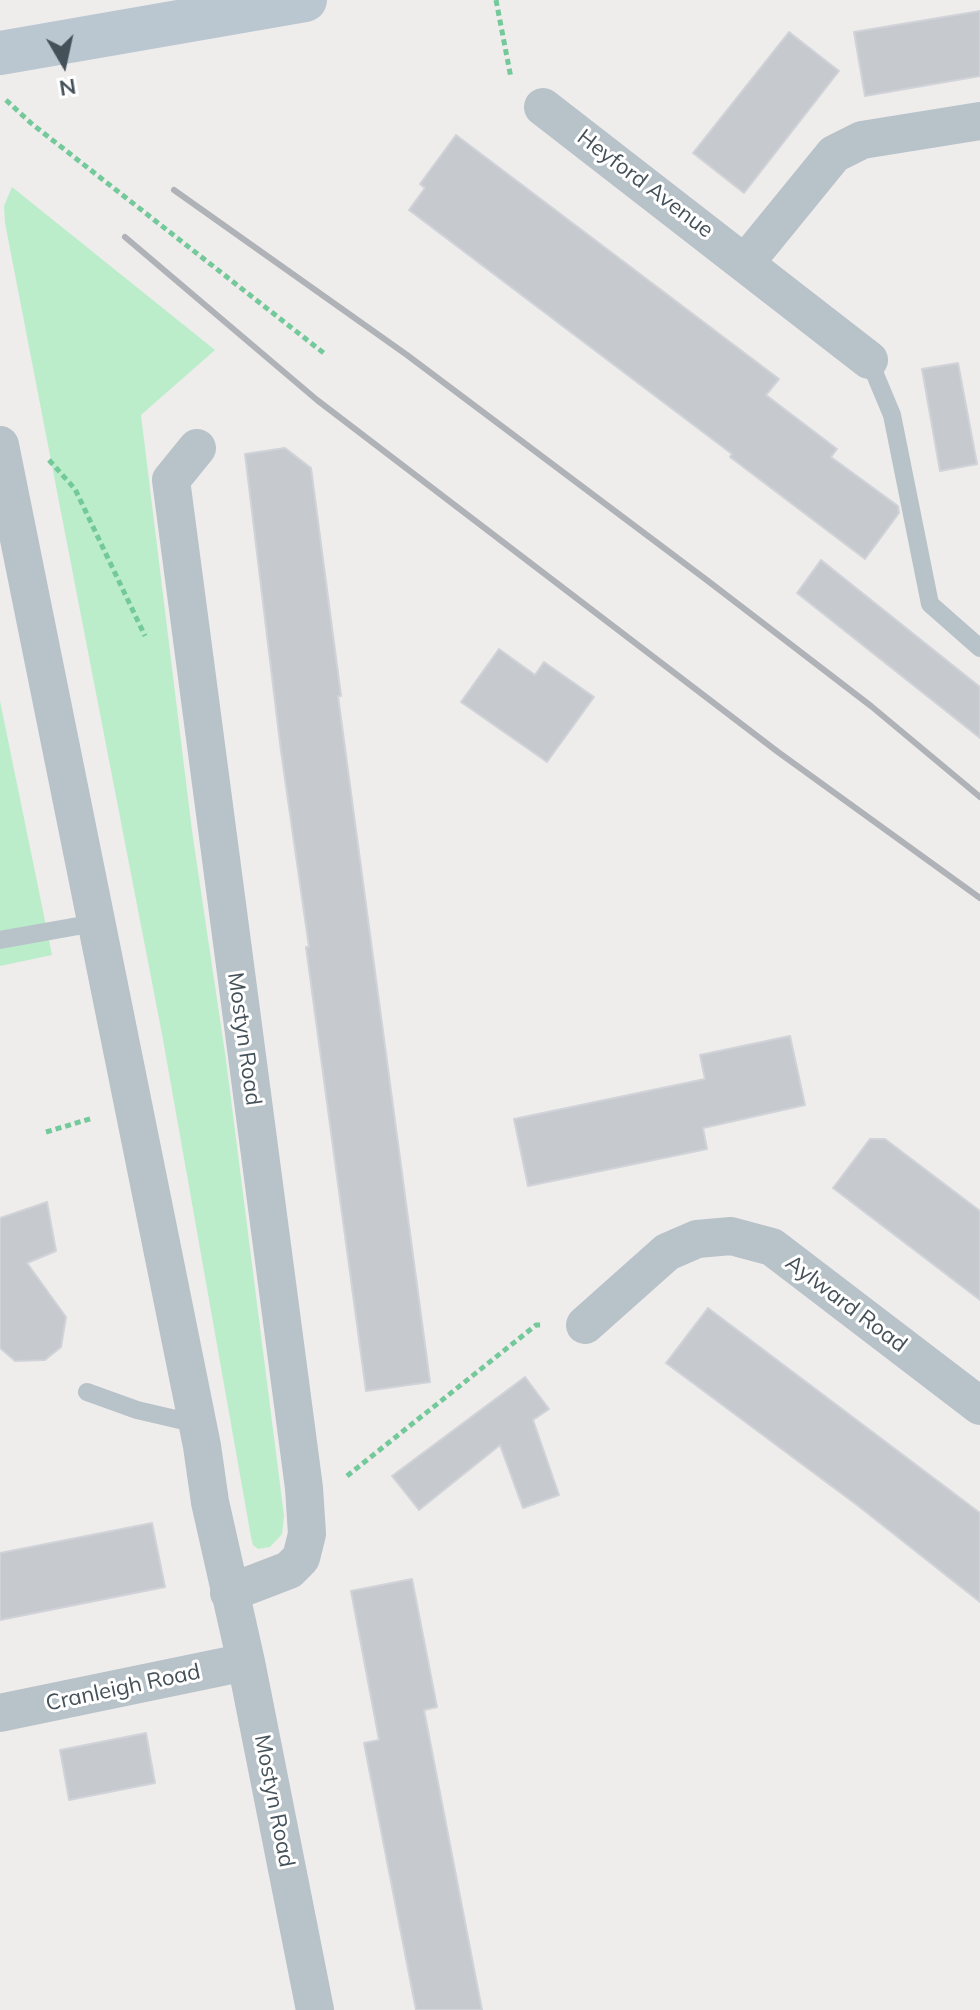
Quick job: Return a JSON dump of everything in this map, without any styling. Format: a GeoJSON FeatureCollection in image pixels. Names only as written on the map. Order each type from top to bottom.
{"type":"FeatureCollection","features":[{"type":"Feature","properties":{"kind":"main road"},"geometry":{"type":"LineString","coordinates":[[0,53],[305,0]]}},
{"type":"Feature","properties":{"kind":"street","name":"Heyford Avenue"},"geometry":{"type":"LineString","coordinates":[[543,107],[869,360]]}},
{"type":"Feature","properties":{"kind":"street"},"geometry":{"type":"LineString","coordinates":[[746,262],[834,154],[862,140],[980,121]]}},
{"type":"Feature","properties":{"kind":"street","name":"Mostyn Road"},"geometry":{"type":"LineString","coordinates":[[0,445],[315,2010]]}},
{"type":"Feature","properties":{"kind":"street","name":"Mostyn Road"},"geometry":{"type":"LineString","coordinates":[[197,448],[171,480],[304,1488],[307,1534],[301,1558],[289,1570],[229,1593]]}},
{"type":"Feature","properties":{"kind":"street","name":"Aylward Road"},"geometry":{"type":"LineString","coordinates":[[585,1325],[667,1252],[697,1239],[731,1236],[772,1247],[980,1406]]}},
{"type":"Feature","properties":{"kind":"street","name":"Cranleigh Road"},"geometry":{"type":"LineString","coordinates":[[0,1713],[246,1662]]}},
{"type":"Feature","properties":{"kind":"lane"},"geometry":{"type":"LineString","coordinates":[[869,360],[892,415],[930,604],[980,648]]}},
{"type":"Feature","properties":{"kind":"lane"},"geometry":{"type":"LineString","coordinates":[[0,940],[95,923]]}},
{"type":"Feature","properties":{"kind":"lane"},"geometry":{"type":"LineString","coordinates":[[87,1392],[137,1410],[197,1424]]}},
{"type":"Feature","properties":{"kind":"path"},"geometry":{"type":"LineString","coordinates":[[496,0],[513,85],[543,107]]}},
{"type":"Feature","properties":{"kind":"path"},"geometry":{"type":"LineString","coordinates":[[0,93],[32,124],[325,354]]}},
{"type":"Feature","properties":{"kind":"path"},"geometry":{"type":"LineString","coordinates":[[43,453],[75,489],[147,640]]}},
{"type":"Feature","properties":{"kind":"path"},"geometry":{"type":"LineString","coordinates":[[304,1488],[342,1481],[536,1325],[585,1325]]}},
{"type":"Feature","properties":{"kind":"green space"},"geometry":{"type":"Polygon","coordinates":[[[12,187],[215,350],[141,415],[192,831],[226,1060],[284,1516],[282,1534],[270,1547],[258,1549],[251,1537],[162,1034],[5,223],[4,206],[12,187]]]}},
{"type":"Feature","properties":{"kind":"green space"},"geometry":{"type":"Polygon","coordinates":[[[0,701],[52,955],[0,966],[0,701]]]}},
{"type":"Feature","properties":{"kind":"building"},"geometry":{"type":"Polygon","coordinates":[[[980,11],[980,76],[865,96],[854,32],[980,11]]]}},
{"type":"Feature","properties":{"kind":"building"},"geometry":{"type":"Polygon","coordinates":[[[789,32],[839,71],[744,193],[693,153],[789,32]]]}},
{"type":"Feature","properties":{"kind":"building"},"geometry":{"type":"Polygon","coordinates":[[[456,135],[779,379],[766,395],[837,449],[831,457],[898,506],[899,513],[865,559],[730,457],[732,454],[409,210],[425,188],[420,184],[456,135]]]}},
{"type":"Feature","properties":{"kind":"building"},"geometry":{"type":"Polygon","coordinates":[[[958,363],[977,464],[940,471],[922,369],[958,363]]]}},
{"type":"Feature","properties":{"kind":"building"},"geometry":{"type":"Polygon","coordinates":[[[285,448],[311,468],[341,696],[338,696],[430,1382],[366,1391],[306,947],[309,947],[281,751],[245,454],[285,448]]]}},
{"type":"Feature","properties":{"kind":"building"},"geometry":{"type":"Polygon","coordinates":[[[821,560],[980,687],[980,738],[797,593],[821,560]]]}},
{"type":"Feature","properties":{"kind":"building"},"geometry":{"type":"Polygon","coordinates":[[[499,649],[535,675],[544,662],[594,697],[547,762],[461,702],[499,649]]]}},
{"type":"Feature","properties":{"kind":"building"},"geometry":{"type":"Polygon","coordinates":[[[790,1036],[805,1105],[703,1128],[707,1149],[528,1186],[514,1119],[705,1079],[700,1055],[790,1036]]]}},
{"type":"Feature","properties":{"kind":"building"},"geometry":{"type":"Polygon","coordinates":[[[870,1139],[885,1139],[980,1211],[980,1300],[833,1188],[870,1139]]]}},
{"type":"Feature","properties":{"kind":"building"},"geometry":{"type":"Polygon","coordinates":[[[47,1202],[56,1251],[27,1263],[66,1317],[61,1347],[45,1360],[15,1361],[0,1348],[0,1218],[47,1202]]]}},
{"type":"Feature","properties":{"kind":"building"},"geometry":{"type":"Polygon","coordinates":[[[708,1308],[980,1513],[980,1602],[857,1505],[666,1363],[708,1308]]]}},
{"type":"Feature","properties":{"kind":"building"},"geometry":{"type":"Polygon","coordinates":[[[525,1377],[549,1409],[533,1420],[559,1495],[523,1508],[500,1445],[419,1510],[392,1476],[525,1377]]]}},
{"type":"Feature","properties":{"kind":"building"},"geometry":{"type":"Polygon","coordinates":[[[152,1523],[165,1587],[0,1620],[0,1553],[152,1523]]]}},
{"type":"Feature","properties":{"kind":"building"},"geometry":{"type":"Polygon","coordinates":[[[412,1579],[437,1707],[424,1710],[482,2010],[416,2010],[364,1743],[379,1740],[351,1591],[412,1579]]]}},
{"type":"Feature","properties":{"kind":"building"},"geometry":{"type":"Polygon","coordinates":[[[146,1733],[155,1783],[69,1800],[60,1750],[146,1733]]]}},
{"type":"Feature","properties":{"kind":"railway"},"geometry":{"type":"LineString","coordinates":[[174,190],[407,355],[708,581],[871,706],[980,797]]}},
{"type":"Feature","properties":{"kind":"railway"},"geometry":{"type":"LineString","coordinates":[[125,237],[317,400],[778,752],[980,898]]}}]}
